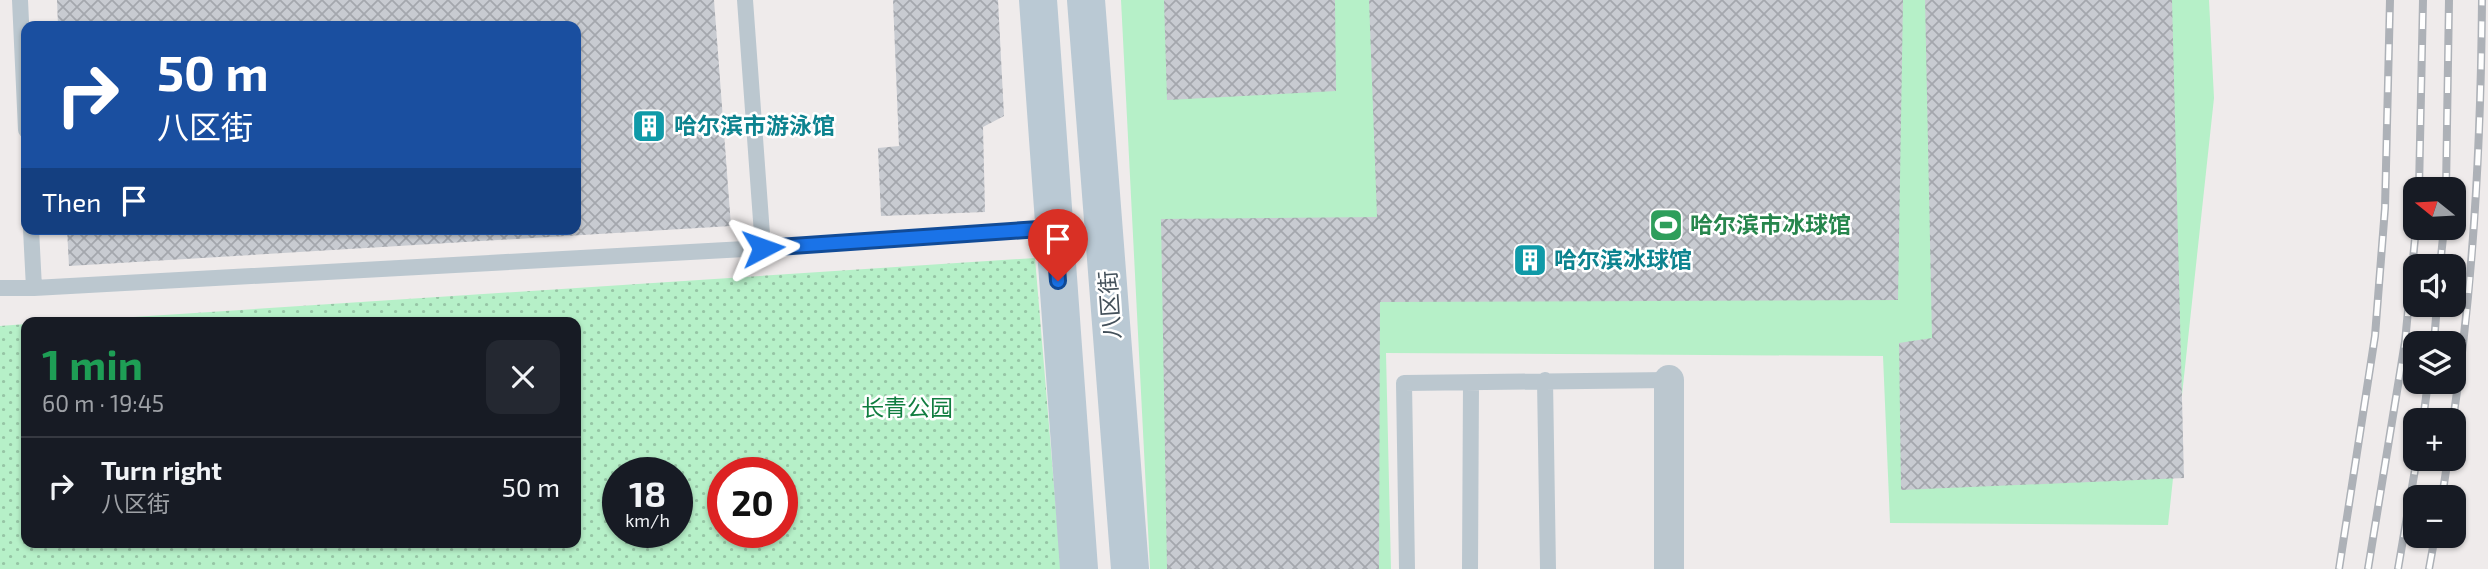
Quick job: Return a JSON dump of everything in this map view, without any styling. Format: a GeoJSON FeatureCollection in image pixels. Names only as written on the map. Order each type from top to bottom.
{"type":"FeatureCollection","features":[{"type":"Feature","properties":{"kind":"main road"},"geometry":{"type":"LineString","coordinates":[[1038,0],[1079,569]]}},
{"type":"Feature","properties":{"kind":"main road","name":"八区街"},"geometry":{"type":"LineString","coordinates":[[1086,0],[1130,569]]}},
{"type":"Feature","properties":{"kind":"street"},"geometry":{"type":"LineString","coordinates":[[1669,380],[1670,569]]}},
{"type":"Feature","properties":{"kind":"lane"},"geometry":{"type":"LineString","coordinates":[[20,0],[21,22]]}},
{"type":"Feature","properties":{"kind":"lane"},"geometry":{"type":"LineString","coordinates":[[745,0],[763,248]]}},
{"type":"Feature","properties":{"kind":"lane"},"geometry":{"type":"LineString","coordinates":[[0,288],[763,248],[1054,228]]}},
{"type":"Feature","properties":{"kind":"lane"},"geometry":{"type":"LineString","coordinates":[[31,235],[34,288]]}},
{"type":"Feature","properties":{"kind":"lane"},"geometry":{"type":"LineString","coordinates":[[1545,380],[1548,569]]}},
{"type":"Feature","properties":{"kind":"lane"},"geometry":{"type":"LineString","coordinates":[[1407,569],[1404,383],[1669,380]]}},
{"type":"Feature","properties":{"kind":"lane"},"geometry":{"type":"LineString","coordinates":[[1470,569],[1471,383]]}},
{"type":"Feature","properties":{"kind":"green space","name":"哈尔滨市冰球馆"},"geometry":{"type":"Polygon","coordinates":[[[1121,0],[2209,0],[2214,98],[2168,525],[1890,523],[1883,356],[1386,353],[1391,569],[1150,569],[1121,0]]]}},
{"type":"Feature","properties":{"kind":"green space","name":"长青公园"},"geometry":{"type":"Polygon","coordinates":[[[1035,258],[1061,569],[0,569],[0,326],[21,324],[21,548],[581,548],[581,317],[133,317],[1035,258]]]}},
{"type":"Feature","properties":{"kind":"building","name":"哈尔滨市游泳馆"},"geometry":{"type":"Polygon","coordinates":[[[57,0],[714,0],[731,226],[69,266],[67,235],[581,235],[581,21],[58,21],[57,0]]]}},
{"type":"Feature","properties":{"kind":"building"},"geometry":{"type":"Polygon","coordinates":[[[893,0],[998,0],[1004,116],[983,127],[985,212],[881,216],[878,148],[899,146],[893,0]]]}},
{"type":"Feature","properties":{"kind":"building"},"geometry":{"type":"Polygon","coordinates":[[[1164,0],[1335,0],[1336,91],[1167,100],[1164,0]]]}},
{"type":"Feature","properties":{"kind":"building","name":"哈尔滨冰球馆"},"geometry":{"type":"Polygon","coordinates":[[[1369,0],[1903,0],[1898,300],[1380,302],[1379,569],[1167,569],[1161,219],[1377,217],[1369,0]]]}},
{"type":"Feature","properties":{"kind":"building"},"geometry":{"type":"Polygon","coordinates":[[[1925,0],[2172,0],[2184,478],[1901,490],[1899,343],[1932,338],[1925,0]]]}},
{"type":"Feature","properties":{"kind":"railway"},"geometry":{"type":"LineString","coordinates":[[2339,569],[2375,336],[2385,208],[2390,0]]}},
{"type":"Feature","properties":{"kind":"railway"},"geometry":{"type":"LineString","coordinates":[[2419,177],[2423,0]]}},
{"type":"Feature","properties":{"kind":"railway"},"geometry":{"type":"LineString","coordinates":[[2446,177],[2449,0]]}},
{"type":"Feature","properties":{"kind":"railway"},"geometry":{"type":"LineString","coordinates":[[2455,408],[2475,211],[2482,0]]}},
{"type":"Feature","properties":{"kind":"railway"},"geometry":{"type":"LineString","coordinates":[[2368,569],[2405,342],[2415,240]]}},
{"type":"Feature","properties":{"kind":"railway"},"geometry":{"type":"LineString","coordinates":[[2441,254],[2443,240]]}},
{"type":"Feature","properties":{"kind":"railway"},"geometry":{"type":"LineString","coordinates":[[2435,331],[2436,317]]}},
{"type":"Feature","properties":{"kind":"railway"},"geometry":{"type":"LineString","coordinates":[[2425,408],[2426,394]]}},
{"type":"Feature","properties":{"kind":"railway"},"geometry":{"type":"LineString","coordinates":[[2398,569],[2415,471]]}},
{"type":"Feature","properties":{"kind":"railway"},"geometry":{"type":"LineString","coordinates":[[2444,485],[2446,471]]}},
{"type":"Feature","properties":{"kind":"railway"},"geometry":{"type":"LineString","coordinates":[[2429,569],[2433,548]]}},
{"type":"Feature","properties":{"kind":"place","name":"哈尔滨市游泳馆"},"geometry":{"type":"Point","coordinates":[649,126]}},
{"type":"Feature","properties":{"kind":"place","name":"哈尔滨市冰球馆"},"geometry":{"type":"Point","coordinates":[1666,225]}},
{"type":"Feature","properties":{"kind":"place","name":"哈尔滨冰球馆"},"geometry":{"type":"Point","coordinates":[1530,260]}},
{"type":"Feature","properties":{"kind":"route"},"geometry":{"type":"LineString","coordinates":[[763,248],[1054,228],[1058,281]]}}]}
